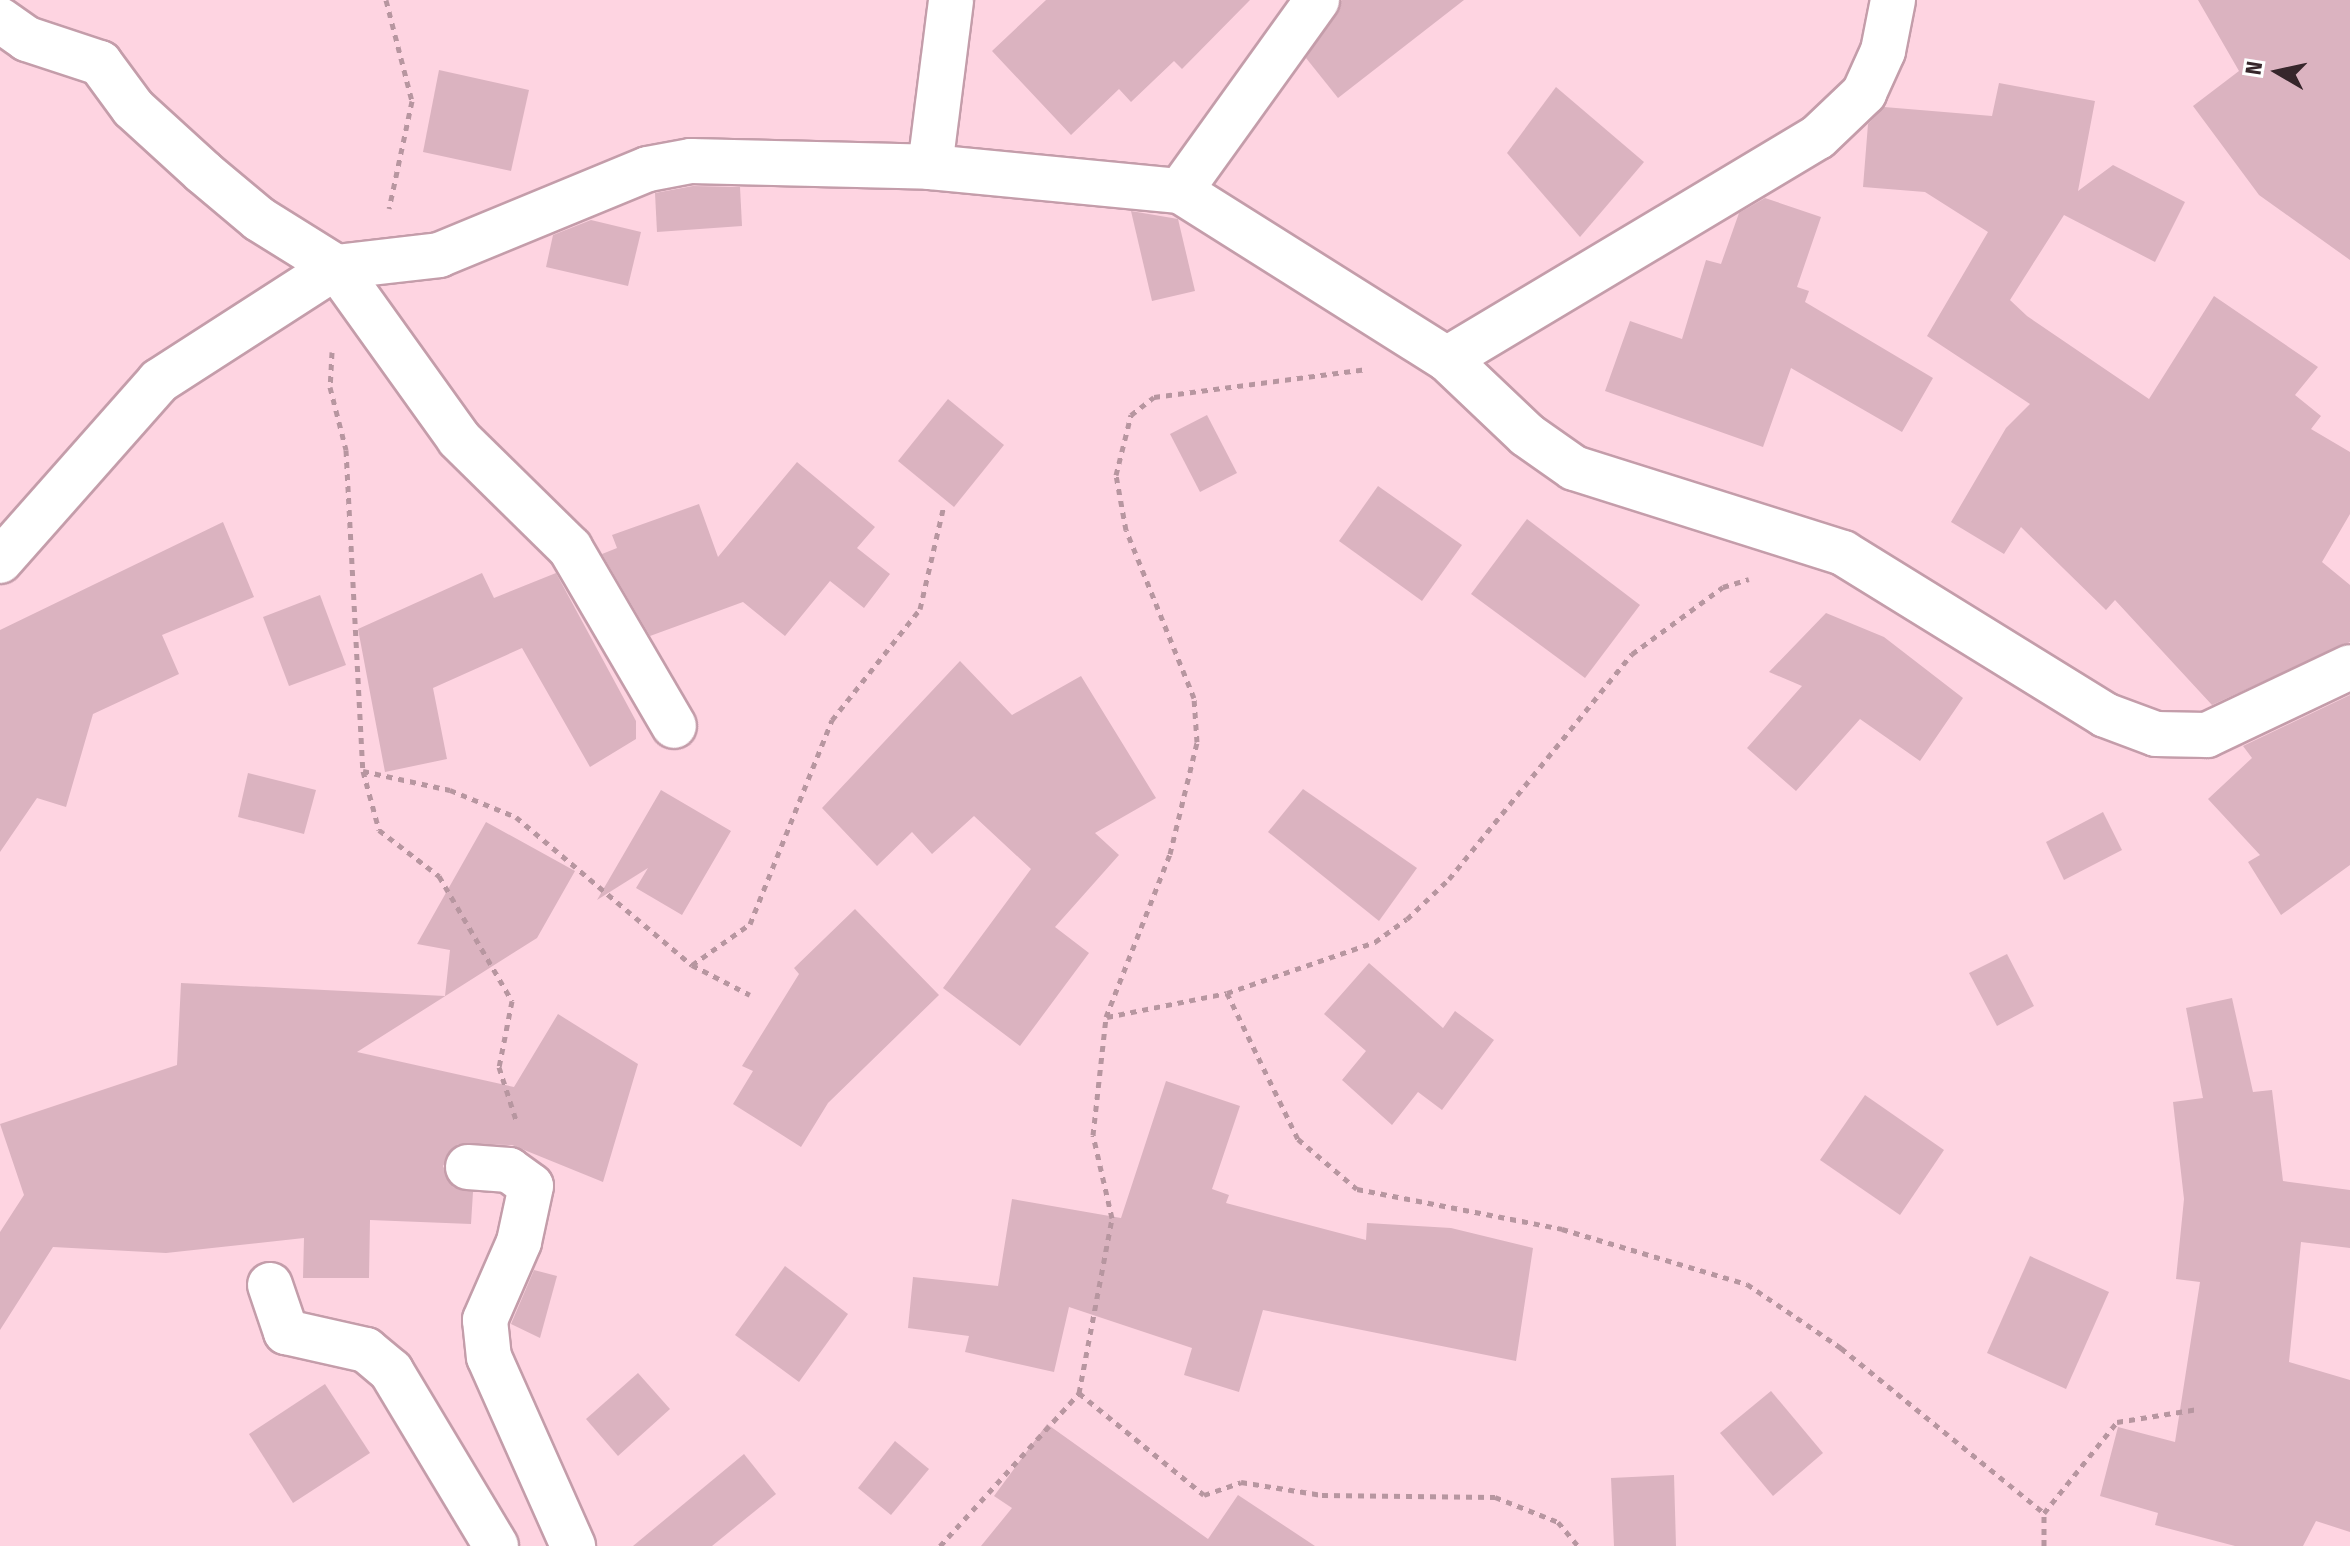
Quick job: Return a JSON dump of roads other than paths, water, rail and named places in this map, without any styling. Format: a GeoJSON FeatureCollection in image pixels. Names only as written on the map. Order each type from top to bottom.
{"type":"FeatureCollection","features":[{"type":"Feature","properties":{"kind":"street"},"geometry":{"type":"LineString","coordinates":[[930,167],[951,0]]}},
{"type":"Feature","properties":{"kind":"street"},"geometry":{"type":"LineString","coordinates":[[1180,191],[1317,0]]}},
{"type":"Feature","properties":{"kind":"street"},"geometry":{"type":"LineString","coordinates":[[1447,359],[1818,137],[1864,93],[1883,51],[1893,0]]}},
{"type":"Feature","properties":{"kind":"street"},"geometry":{"type":"LineString","coordinates":[[0,20],[27,39],[100,63],[133,108],[259,219],[356,266],[459,439],[570,548],[674,726]]}},
{"type":"Feature","properties":{"kind":"street"},"geometry":{"type":"LineString","coordinates":[[0,561],[159,381],[356,266],[439,255],[648,169],[691,161],[930,167],[1180,191],[1447,359],[1527,435],[1574,468],[1843,553],[2105,715],[2156,734],[2207,735],[2350,667]]}},
{"type":"Feature","properties":{"kind":"street"},"geometry":{"type":"LineString","coordinates":[[468,1167],[509,1170],[531,1186],[519,1242],[485,1320],[489,1357],[573,1546]]}},
{"type":"Feature","properties":{"kind":"street"},"geometry":{"type":"LineString","coordinates":[[270,1285],[286,1332],[366,1350],[391,1371],[496,1546]]}}]}
